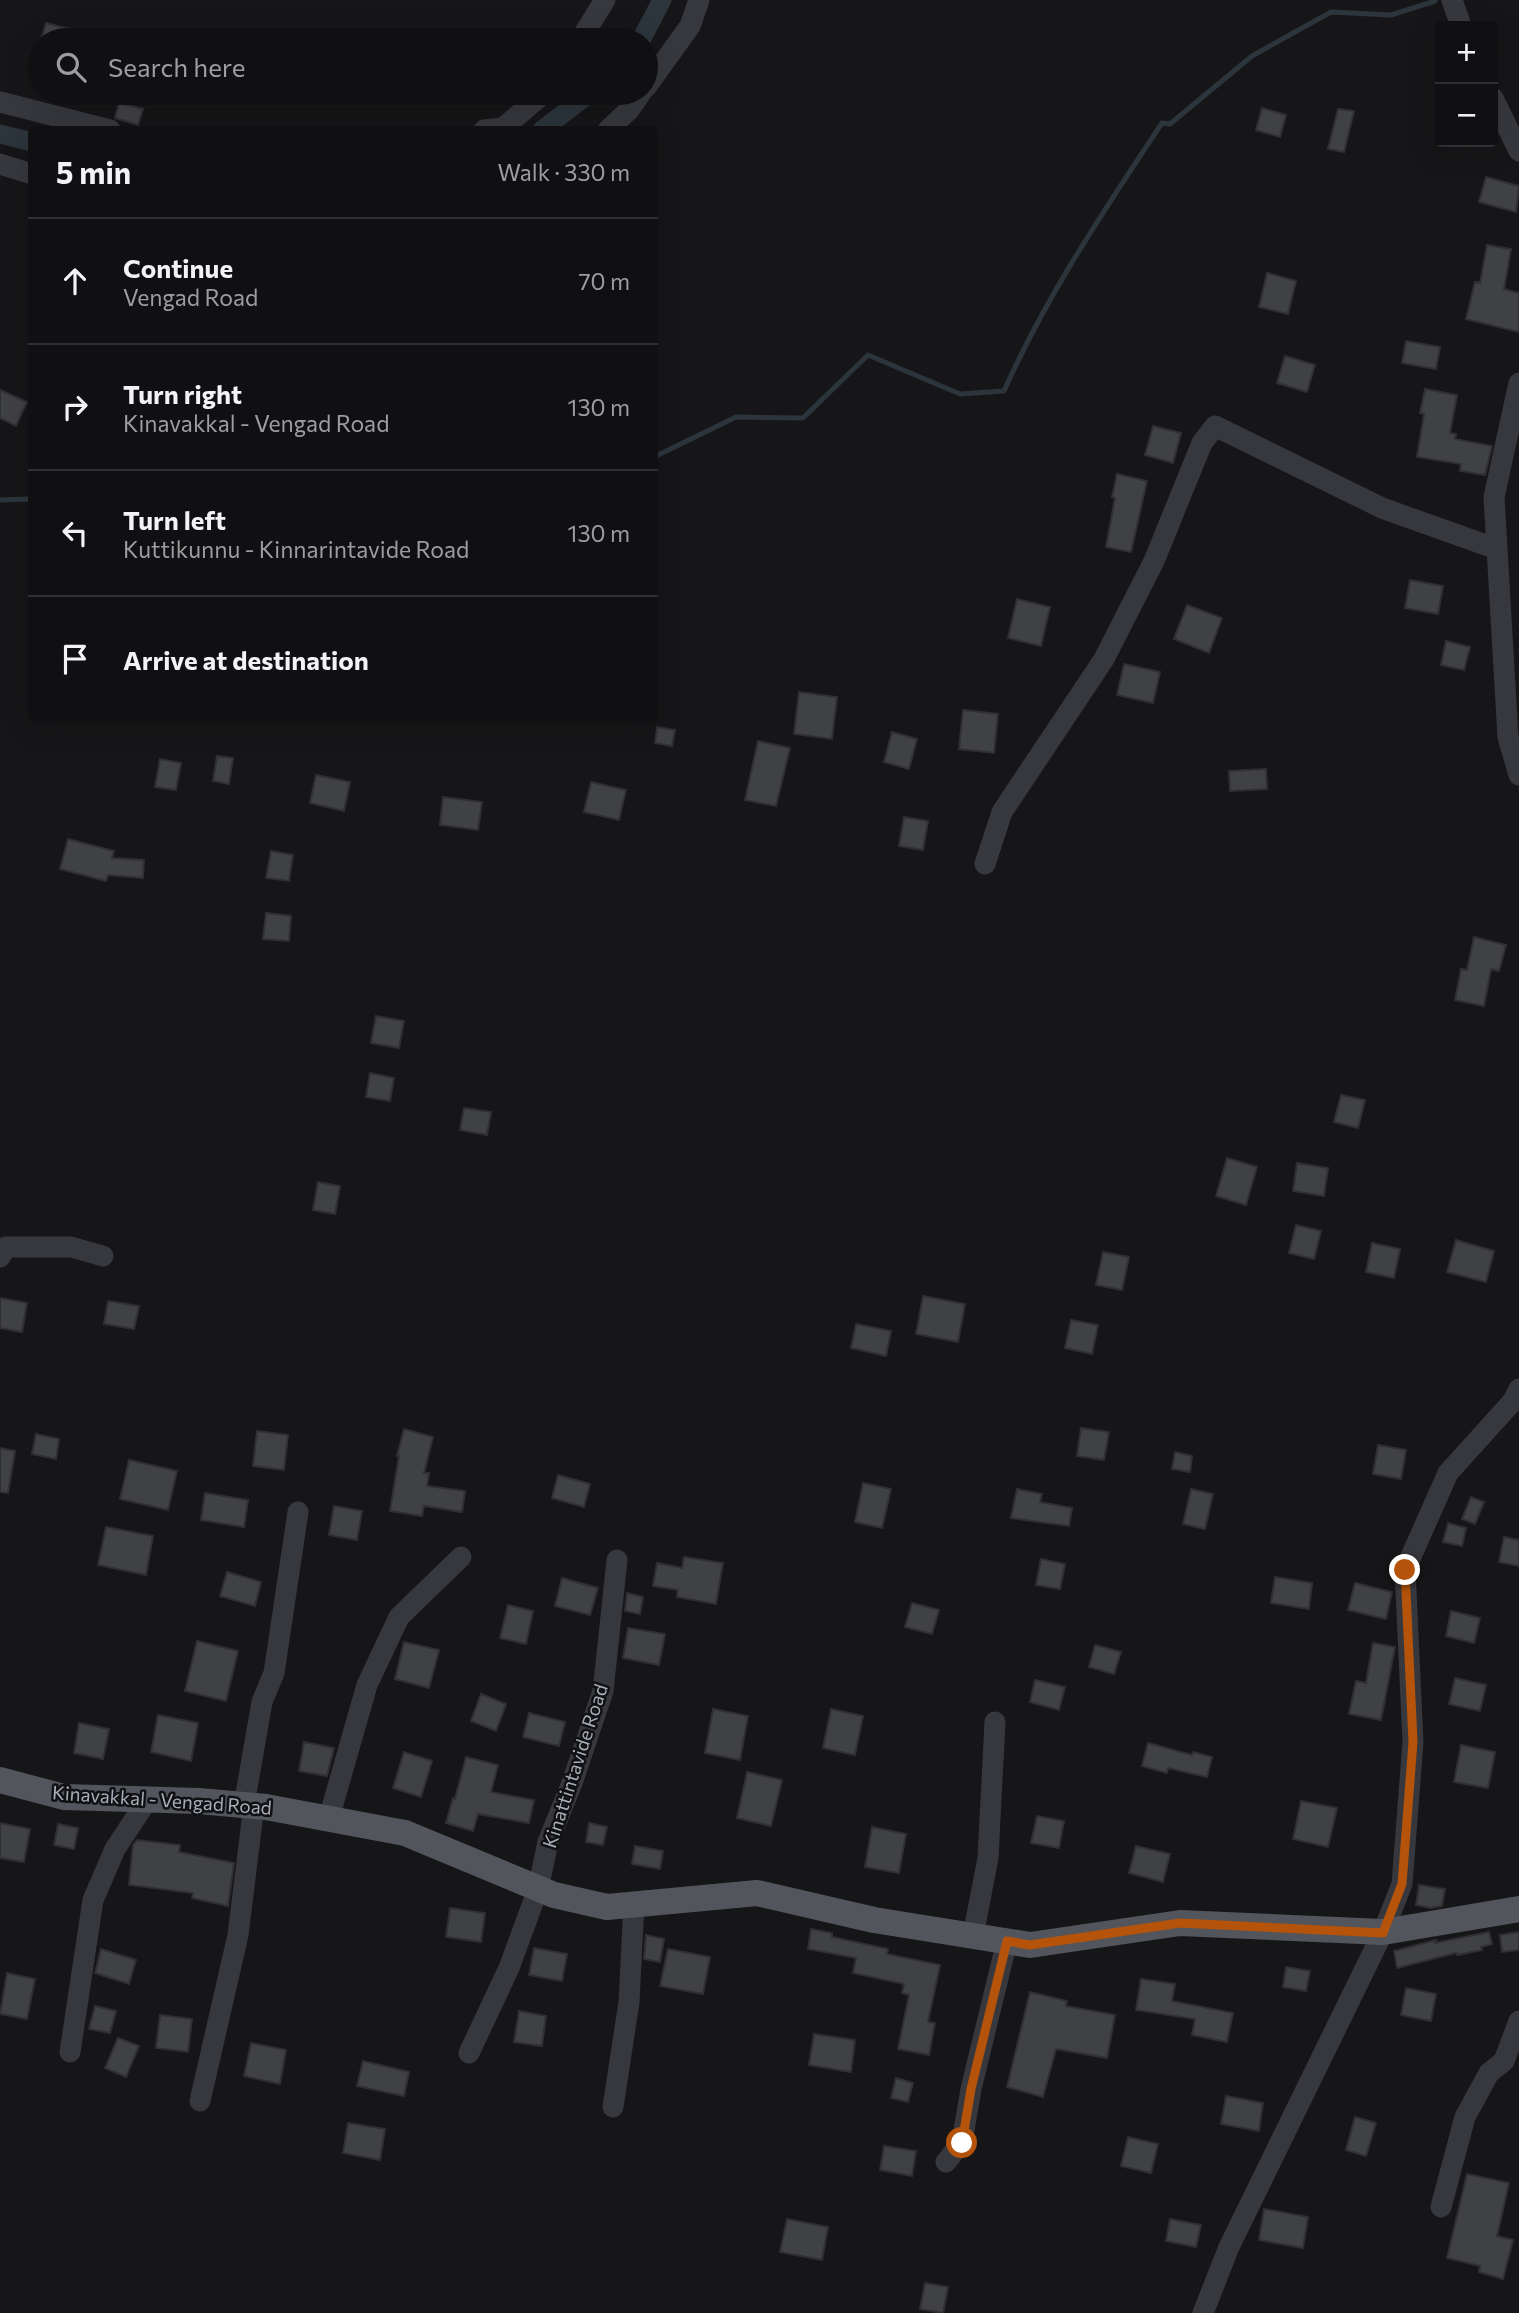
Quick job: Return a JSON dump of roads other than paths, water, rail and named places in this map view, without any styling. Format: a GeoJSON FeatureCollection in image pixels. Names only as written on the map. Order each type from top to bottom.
{"type":"FeatureCollection","features":[{"type":"Feature","properties":{"kind":"main road","name":"Kinavakkal - Vengad Road"},"geometry":{"type":"LineString","coordinates":[[0,1780],[64,1797],[249,1805],[405,1833],[554,1895],[607,1907],[757,1893],[874,1920],[1030,1945],[1180,1923],[1383,1933],[1519,1909]]}},
{"type":"Feature","properties":{"kind":"street"},"geometry":{"type":"LineString","coordinates":[[588,28],[605,0]]}},
{"type":"Feature","properties":{"kind":"street"},"geometry":{"type":"LineString","coordinates":[[658,70],[690,26],[699,0]]}},
{"type":"Feature","properties":{"kind":"street"},"geometry":{"type":"LineString","coordinates":[[1452,0],[1459,21]]}},
{"type":"Feature","properties":{"kind":"street"},"geometry":{"type":"LineString","coordinates":[[0,102],[94,126]]}},
{"type":"Feature","properties":{"kind":"street"},"geometry":{"type":"LineString","coordinates":[[500,126],[528,105]]}},
{"type":"Feature","properties":{"kind":"street"},"geometry":{"type":"LineString","coordinates":[[612,126],[633,105]]}},
{"type":"Feature","properties":{"kind":"street"},"geometry":{"type":"LineString","coordinates":[[1498,108],[1519,151]]}},
{"type":"Feature","properties":{"kind":"street"},"geometry":{"type":"LineString","coordinates":[[0,164],[28,173]]}},
{"type":"Feature","properties":{"kind":"street"},"geometry":{"type":"LineString","coordinates":[[1519,383],[1494,497],[1508,737],[1519,775]]}},
{"type":"Feature","properties":{"kind":"street"},"geometry":{"type":"LineString","coordinates":[[985,864],[1002,812],[1104,659],[1154,561],[1202,443],[1215,426],[1382,508],[1497,549]]}},
{"type":"Feature","properties":{"kind":"street"},"geometry":{"type":"LineString","coordinates":[[0,1257],[6,1247],[71,1247],[103,1256]]}},
{"type":"Feature","properties":{"kind":"street"},"geometry":{"type":"LineString","coordinates":[[1203,2313],[1229,2247],[1383,1933],[1402,1884],[1413,1742],[1405,1570],[1448,1473],[1513,1401],[1519,1388]]}},
{"type":"Feature","properties":{"kind":"street"},"geometry":{"type":"LineString","coordinates":[[200,2101],[238,1935],[249,1805],[262,1702],[274,1673],[298,1512]]}},
{"type":"Feature","properties":{"kind":"street"},"geometry":{"type":"LineString","coordinates":[[329,1818],[367,1685],[399,1617],[461,1557]]}},
{"type":"Feature","properties":{"kind":"street","name":"Kinattintavide Road"},"geometry":{"type":"LineString","coordinates":[[469,2053],[509,1968],[538,1889],[548,1842],[572,1783],[603,1691],[617,1560]]}},
{"type":"Feature","properties":{"kind":"street"},"geometry":{"type":"LineString","coordinates":[[973,1936],[988,1858],[995,1722]]}},
{"type":"Feature","properties":{"kind":"street"},"geometry":{"type":"LineString","coordinates":[[70,2052],[93,1900],[115,1849],[149,1799]]}},
{"type":"Feature","properties":{"kind":"street"},"geometry":{"type":"LineString","coordinates":[[613,2106],[629,2002],[634,1904]]}},
{"type":"Feature","properties":{"kind":"street"},"geometry":{"type":"LineString","coordinates":[[946,2162],[962,2143],[971,2089],[1007,1941]]}},
{"type":"Feature","properties":{"kind":"street"},"geometry":{"type":"LineString","coordinates":[[1441,2207],[1465,2117],[1489,2073],[1504,2061],[1519,2021]]}},
{"type":"Feature","properties":{"kind":"waterway"},"geometry":{"type":"LineString","coordinates":[[647,28],[662,0]]}},
{"type":"Feature","properties":{"kind":"waterway"},"geometry":{"type":"LineString","coordinates":[[658,455],[736,417],[803,418],[868,355],[960,394],[1004,391],[1057,287],[1162,123],[1170,124],[1252,56],[1331,12],[1391,15],[1435,1]]}},
{"type":"Feature","properties":{"kind":"waterway"},"geometry":{"type":"LineString","coordinates":[[547,126],[574,105]]}},
{"type":"Feature","properties":{"kind":"waterway"},"geometry":{"type":"LineString","coordinates":[[0,134],[28,141]]}},
{"type":"Feature","properties":{"kind":"waterway"},"geometry":{"type":"LineString","coordinates":[[0,500],[28,499]]}}]}
